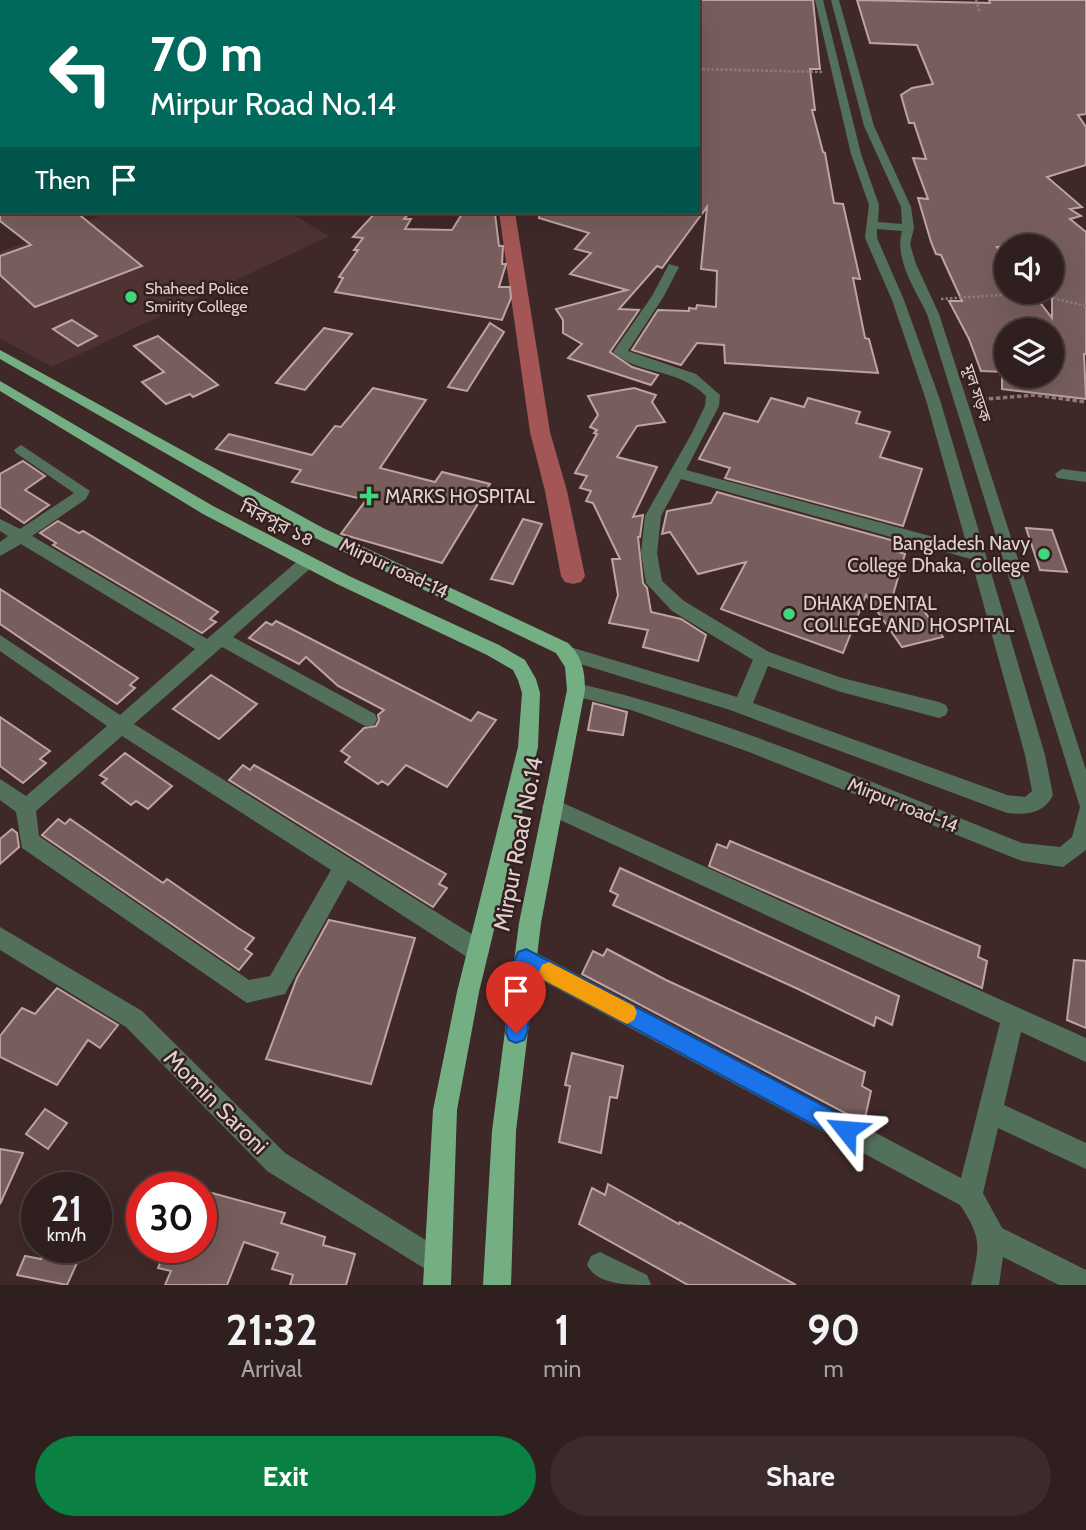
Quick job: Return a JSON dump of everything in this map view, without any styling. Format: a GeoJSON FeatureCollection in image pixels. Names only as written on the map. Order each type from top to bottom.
{"type":"FeatureCollection","features":[{"type":"Feature","properties":{"kind":"main road","name":"Mirpur road-14"},"geometry":{"type":"LineString","coordinates":[[0,354],[317,532],[497,616],[573,660]]}},
{"type":"Feature","properties":{"kind":"main road","name":"মিরপুর ১৪"},"geometry":{"type":"LineString","coordinates":[[0,385],[208,510],[307,562],[519,665],[531,693]]}},
{"type":"Feature","properties":{"kind":"main road","name":"Mirpur Road No.14"},"geometry":{"type":"LineString","coordinates":[[497,1285],[504,1131],[526,959],[552,807],[576,690],[573,660]]}},
{"type":"Feature","properties":{"kind":"main road","name":"Mirpur Road No.14"},"geometry":{"type":"LineString","coordinates":[[436,1273],[445,1110],[478,951],[528,747],[531,693]]}},
{"type":"Feature","properties":{"kind":"street"},"geometry":{"type":"LineString","coordinates":[[819,0],[856,154],[874,205],[871,238],[898,300],[933,400],[978,555]]}},
{"type":"Feature","properties":{"kind":"street","name":"মূল সড়ক"},"geometry":{"type":"LineString","coordinates":[[835,0],[869,126],[906,208],[908,228],[905,244],[933,314],[1086,802]]}},
{"type":"Feature","properties":{"kind":"street"},"geometry":{"type":"LineString","coordinates":[[826,24],[843,25]]}},
{"type":"Feature","properties":{"kind":"street"},"geometry":{"type":"LineString","coordinates":[[874,225],[908,228]]}},
{"type":"Feature","properties":{"kind":"street"},"geometry":{"type":"LineString","coordinates":[[673,267],[658,296],[620,352],[687,373],[703,383],[713,395],[706,418],[653,516],[649,553],[654,583],[678,606],[763,657],[841,685],[939,710]]}},
{"type":"Feature","properties":{"kind":"street"},"geometry":{"type":"LineString","coordinates":[[0,550],[77,500],[82,491],[21,450]]}},
{"type":"Feature","properties":{"kind":"street"},"geometry":{"type":"LineString","coordinates":[[677,473],[748,489],[885,531],[978,555]]}},
{"type":"Feature","properties":{"kind":"street"},"geometry":{"type":"LineString","coordinates":[[1062,474],[1086,477]]}},
{"type":"Feature","properties":{"kind":"street"},"geometry":{"type":"LineString","coordinates":[[0,523],[20,537],[213,643],[368,719]]}},
{"type":"Feature","properties":{"kind":"street","name":"Mirpur road-14"},"geometry":{"type":"LineString","coordinates":[[573,660],[621,667],[1007,804],[1028,806],[1042,795],[1035,755],[978,555]]}},
{"type":"Feature","properties":{"kind":"street"},"geometry":{"type":"LineString","coordinates":[[26,808],[307,562]]}},
{"type":"Feature","properties":{"kind":"street"},"geometry":{"type":"LineString","coordinates":[[0,642],[120,726],[478,951]]}},
{"type":"Feature","properties":{"kind":"street"},"geometry":{"type":"LineString","coordinates":[[742,708],[763,657]]}},
{"type":"Feature","properties":{"kind":"street","name":"Mirpur road-14"},"geometry":{"type":"LineString","coordinates":[[576,690],[632,704],[756,746],[1022,852],[1063,857],[1083,843],[1086,814]]}},
{"type":"Feature","properties":{"kind":"street"},"geometry":{"type":"LineString","coordinates":[[0,788],[26,808],[29,841],[247,992],[277,986],[344,867]]}},
{"type":"Feature","properties":{"kind":"street"},"geometry":{"type":"LineString","coordinates":[[552,807],[1086,1050]]}},
{"type":"Feature","properties":{"kind":"street","name":"Momin Saroni"},"geometry":{"type":"LineString","coordinates":[[0,938],[134,1019],[276,1162],[436,1273]]}},
{"type":"Feature","properties":{"kind":"street"},"geometry":{"type":"LineString","coordinates":[[526,959],[970,1195],[984,1216],[993,1238],[985,1285]]}},
{"type":"Feature","properties":{"kind":"street"},"geometry":{"type":"LineString","coordinates":[[970,1195],[1013,1017]]}},
{"type":"Feature","properties":{"kind":"street"},"geometry":{"type":"LineString","coordinates":[[990,1111],[1086,1156]]}},
{"type":"Feature","properties":{"kind":"street"},"geometry":{"type":"LineString","coordinates":[[993,1238],[1086,1284]]}},
{"type":"Feature","properties":{"kind":"street"},"geometry":{"type":"LineString","coordinates":[[600,1265],[637,1285]]}},
{"type":"Feature","properties":{"kind":"path"},"geometry":{"type":"LineString","coordinates":[[976,0],[980,13]]}},
{"type":"Feature","properties":{"kind":"path"},"geometry":{"type":"LineString","coordinates":[[700,69],[837,73]]}},
{"type":"Feature","properties":{"kind":"path"},"geometry":{"type":"LineString","coordinates":[[927,301],[966,295],[1032,293],[1086,306]]}},
{"type":"Feature","properties":{"kind":"path"},"geometry":{"type":"LineString","coordinates":[[961,401],[1035,395],[1086,402]]}},
{"type":"Feature","properties":{"kind":"shaded area","name":"Shaheed Police Smirity College"},"geometry":{"type":"Polygon","coordinates":[[[105,214],[292,214],[329,236],[52,367],[0,338],[0,275],[35,307],[143,265],[132,255],[47,287],[100,232],[91,224],[0,256],[0,252],[105,214]]]}},
{"type":"Feature","properties":{"kind":"building"},"geometry":{"type":"Polygon","coordinates":[[[700,0],[813,0],[820,69],[810,69],[815,110],[812,110],[825,153],[834,203],[843,204],[860,279],[853,278],[865,338],[869,339],[878,373],[725,363],[724,345],[697,343],[681,365],[632,350],[658,310],[689,311],[689,308],[696,309],[697,305],[716,307],[717,271],[701,269],[707,207],[662,268],[657,266],[619,309],[639,310],[610,352],[632,367],[658,375],[651,385],[568,358],[582,344],[563,333],[563,320],[556,309],[627,290],[570,274],[591,253],[575,249],[589,233],[539,218],[540,214],[700,214],[700,0]]]}},
{"type":"Feature","properties":{"kind":"building"},"geometry":{"type":"Polygon","coordinates":[[[857,0],[990,3],[989,0],[1086,0],[1086,114],[1078,115],[1086,127],[1086,165],[1047,177],[1082,207],[1070,209],[1081,216],[1070,219],[1086,232],[1086,399],[1002,389],[1064,388],[1064,318],[1052,318],[994,318],[994,372],[981,371],[969,339],[949,301],[962,301],[941,255],[936,254],[918,198],[928,199],[913,158],[926,159],[914,123],[909,123],[901,95],[912,88],[933,84],[917,45],[870,43],[857,0]]]}},
{"type":"Feature","properties":{"kind":"building"},"geometry":{"type":"Polygon","coordinates":[[[0,214],[78,214],[142,266],[35,307],[0,275],[0,256],[31,245],[0,221],[0,214]]]}},
{"type":"Feature","properties":{"kind":"building"},"geometry":{"type":"Polygon","coordinates":[[[374,214],[408,214],[404,219],[411,219],[405,229],[452,230],[462,214],[495,214],[499,246],[503,246],[502,264],[506,264],[499,287],[510,287],[511,298],[502,320],[335,292],[343,278],[339,277],[363,238],[353,237],[374,214]]]}},
{"type":"Feature","properties":{"kind":"building"},"geometry":{"type":"Polygon","coordinates":[[[72,320],[97,336],[78,346],[53,329],[72,320]]]}},
{"type":"Feature","properties":{"kind":"building"},"geometry":{"type":"Polygon","coordinates":[[[490,323],[504,332],[467,391],[448,387],[490,323]]]}},
{"type":"Feature","properties":{"kind":"building"},"geometry":{"type":"Polygon","coordinates":[[[324,328],[352,334],[305,390],[276,383],[324,328]]]}},
{"type":"Feature","properties":{"kind":"building"},"geometry":{"type":"Polygon","coordinates":[[[158,336],[218,385],[193,397],[190,394],[166,404],[142,382],[164,372],[134,346],[158,336]]]}},
{"type":"Feature","properties":{"kind":"building"},"geometry":{"type":"Polygon","coordinates":[[[373,388],[426,400],[380,468],[435,482],[442,472],[490,484],[442,563],[341,534],[366,500],[292,482],[301,470],[216,449],[229,434],[312,455],[335,426],[341,427],[373,388]]]}},
{"type":"Feature","properties":{"kind":"building"},"geometry":{"type":"Polygon","coordinates":[[[634,388],[656,395],[652,402],[665,422],[637,426],[617,457],[657,467],[633,517],[643,515],[638,537],[643,583],[647,588],[651,612],[681,619],[706,635],[698,661],[643,647],[648,630],[609,623],[618,595],[612,559],[620,559],[593,503],[586,501],[591,491],[580,488],[587,476],[575,473],[597,434],[594,433],[597,430],[590,427],[598,415],[588,396],[634,388]]]}},
{"type":"Feature","properties":{"kind":"building"},"geometry":{"type":"Polygon","coordinates":[[[771,398],[804,407],[808,398],[860,412],[856,423],[890,432],[880,457],[922,469],[903,526],[725,478],[730,468],[699,459],[724,413],[758,422],[771,398]]]}},
{"type":"Feature","properties":{"kind":"building"},"geometry":{"type":"Polygon","coordinates":[[[23,461],[45,476],[25,490],[49,505],[24,523],[0,507],[0,474],[23,461]]]}},
{"type":"Feature","properties":{"kind":"building"},"geometry":{"type":"Polygon","coordinates":[[[717,492],[898,542],[895,551],[905,554],[890,605],[915,599],[943,637],[902,647],[866,595],[843,653],[721,609],[746,562],[698,574],[670,532],[662,534],[667,511],[711,503],[717,492]]]}},
{"type":"Feature","properties":{"kind":"building"},"geometry":{"type":"Polygon","coordinates":[[[523,519],[542,524],[513,584],[491,579],[523,519]]]}},
{"type":"Feature","properties":{"kind":"building"},"geometry":{"type":"Polygon","coordinates":[[[58,521],[79,533],[83,531],[218,612],[210,619],[216,622],[202,633],[53,545],[56,543],[40,533],[58,521]]]}},
{"type":"Feature","properties":{"kind":"building"},"geometry":{"type":"Polygon","coordinates":[[[1026,528],[1052,530],[1067,572],[1040,570],[1026,528]]]}},
{"type":"Feature","properties":{"kind":"building"},"geometry":{"type":"Polygon","coordinates":[[[0,589],[138,678],[130,685],[135,688],[117,704],[0,624],[0,589]]]}},
{"type":"Feature","properties":{"kind":"building"},"geometry":{"type":"Polygon","coordinates":[[[276,621],[471,721],[478,712],[496,720],[447,787],[406,765],[388,785],[382,781],[378,784],[345,762],[350,757],[341,751],[364,728],[376,726],[378,715],[384,710],[338,686],[306,657],[299,664],[249,638],[266,622],[272,625],[276,621]]]}},
{"type":"Feature","properties":{"kind":"building"},"geometry":{"type":"Polygon","coordinates":[[[211,675],[257,704],[219,739],[173,709],[211,675]]]}},
{"type":"Feature","properties":{"kind":"building"},"geometry":{"type":"Polygon","coordinates":[[[593,703],[627,712],[623,735],[588,730],[593,703]]]}},
{"type":"Feature","properties":{"kind":"building"},"geometry":{"type":"Polygon","coordinates":[[[0,717],[50,751],[40,759],[46,763],[23,783],[0,766],[0,717]]]}},
{"type":"Feature","properties":{"kind":"building"},"geometry":{"type":"Polygon","coordinates":[[[125,753],[172,786],[148,809],[136,801],[131,805],[102,783],[107,779],[100,775],[125,753]]]}},
{"type":"Feature","properties":{"kind":"building"},"geometry":{"type":"Polygon","coordinates":[[[243,765],[250,770],[254,765],[446,874],[439,884],[447,888],[433,907],[229,780],[243,765]]]}},
{"type":"Feature","properties":{"kind":"building"},"geometry":{"type":"Polygon","coordinates":[[[58,819],[65,824],[70,819],[163,883],[167,879],[254,938],[245,949],[252,954],[239,970],[42,835],[58,819]]]}},
{"type":"Feature","properties":{"kind":"building"},"geometry":{"type":"Polygon","coordinates":[[[12,829],[17,833],[19,847],[0,864],[0,839],[12,829]]]}},
{"type":"Feature","properties":{"kind":"building"},"geometry":{"type":"Polygon","coordinates":[[[730,841],[980,946],[978,957],[987,961],[982,988],[709,866],[717,844],[727,848],[730,841]]]}},
{"type":"Feature","properties":{"kind":"building"},"geometry":{"type":"Polygon","coordinates":[[[620,868],[899,996],[892,1025],[876,1017],[874,1026],[613,905],[618,895],[610,891],[620,868]]]}},
{"type":"Feature","properties":{"kind":"building"},"geometry":{"type":"Polygon","coordinates":[[[329,920],[415,938],[371,1084],[266,1059],[297,978],[329,920]]]}},
{"type":"Feature","properties":{"kind":"building"},"geometry":{"type":"Polygon","coordinates":[[[607,949],[666,980],[865,1072],[862,1086],[871,1091],[864,1123],[582,974],[593,951],[603,956],[607,949]]]}},
{"type":"Feature","properties":{"kind":"building"},"geometry":{"type":"Polygon","coordinates":[[[1074,960],[1086,961],[1086,1028],[1067,1020],[1074,960]]]}},
{"type":"Feature","properties":{"kind":"building"},"geometry":{"type":"Polygon","coordinates":[[[57,988],[118,1025],[100,1048],[88,1040],[57,1085],[0,1057],[0,1036],[22,1008],[35,1014],[57,988]]]}},
{"type":"Feature","properties":{"kind":"building"},"geometry":{"type":"Polygon","coordinates":[[[572,1053],[623,1066],[617,1098],[610,1097],[601,1153],[559,1142],[570,1086],[565,1085],[572,1053]]]}},
{"type":"Feature","properties":{"kind":"building"},"geometry":{"type":"Polygon","coordinates":[[[45,1109],[67,1123],[48,1149],[26,1134],[45,1109]]]}},
{"type":"Feature","properties":{"kind":"building"},"geometry":{"type":"Polygon","coordinates":[[[0,1149],[23,1153],[0,1204],[0,1149]]]}},
{"type":"Feature","properties":{"kind":"building"},"geometry":{"type":"Polygon","coordinates":[[[608,1184],[796,1285],[688,1285],[579,1224],[592,1188],[605,1195],[608,1184]]]}},
{"type":"Feature","properties":{"kind":"building"},"geometry":{"type":"Polygon","coordinates":[[[217,1194],[285,1213],[281,1223],[325,1237],[323,1245],[355,1254],[346,1285],[290,1285],[293,1275],[272,1269],[278,1253],[244,1242],[227,1285],[165,1285],[171,1271],[158,1268],[160,1263],[217,1263],[217,1194]]]}},
{"type":"Feature","properties":{"kind":"building"},"geometry":{"type":"Polygon","coordinates":[[[22,1263],[77,1263],[67,1285],[17,1275],[22,1263]]]}},
{"type":"Feature","properties":{"kind":"waterway"},"geometry":{"type":"LineString","coordinates":[[507,214],[540,432],[556,491],[573,576]]}},
{"type":"Feature","properties":{"kind":"slow traffic"},"geometry":{"type":"LineString","coordinates":[[549,972],[627,1013]]}},
{"type":"Feature","properties":{"kind":"place","name":"Shaheed Police Smirity College"},"geometry":{"type":"Point","coordinates":[131,297]}},
{"type":"Feature","properties":{"kind":"place","name":"MARKS HOSPITAL"},"geometry":{"type":"Point","coordinates":[369,496]}},
{"type":"Feature","properties":{"kind":"place","name":"Bangladesh Navy College Dhaka, College"},"geometry":{"type":"Point","coordinates":[1044,554]}},
{"type":"Feature","properties":{"kind":"place","name":"DHAKA DENTAL COLLEGE AND HOSPITAL"},"geometry":{"type":"Point","coordinates":[789,614]}},
{"type":"Feature","properties":{"kind":"route"},"geometry":{"type":"LineString","coordinates":[[516,1033],[526,959],[846,1130]]}}]}
